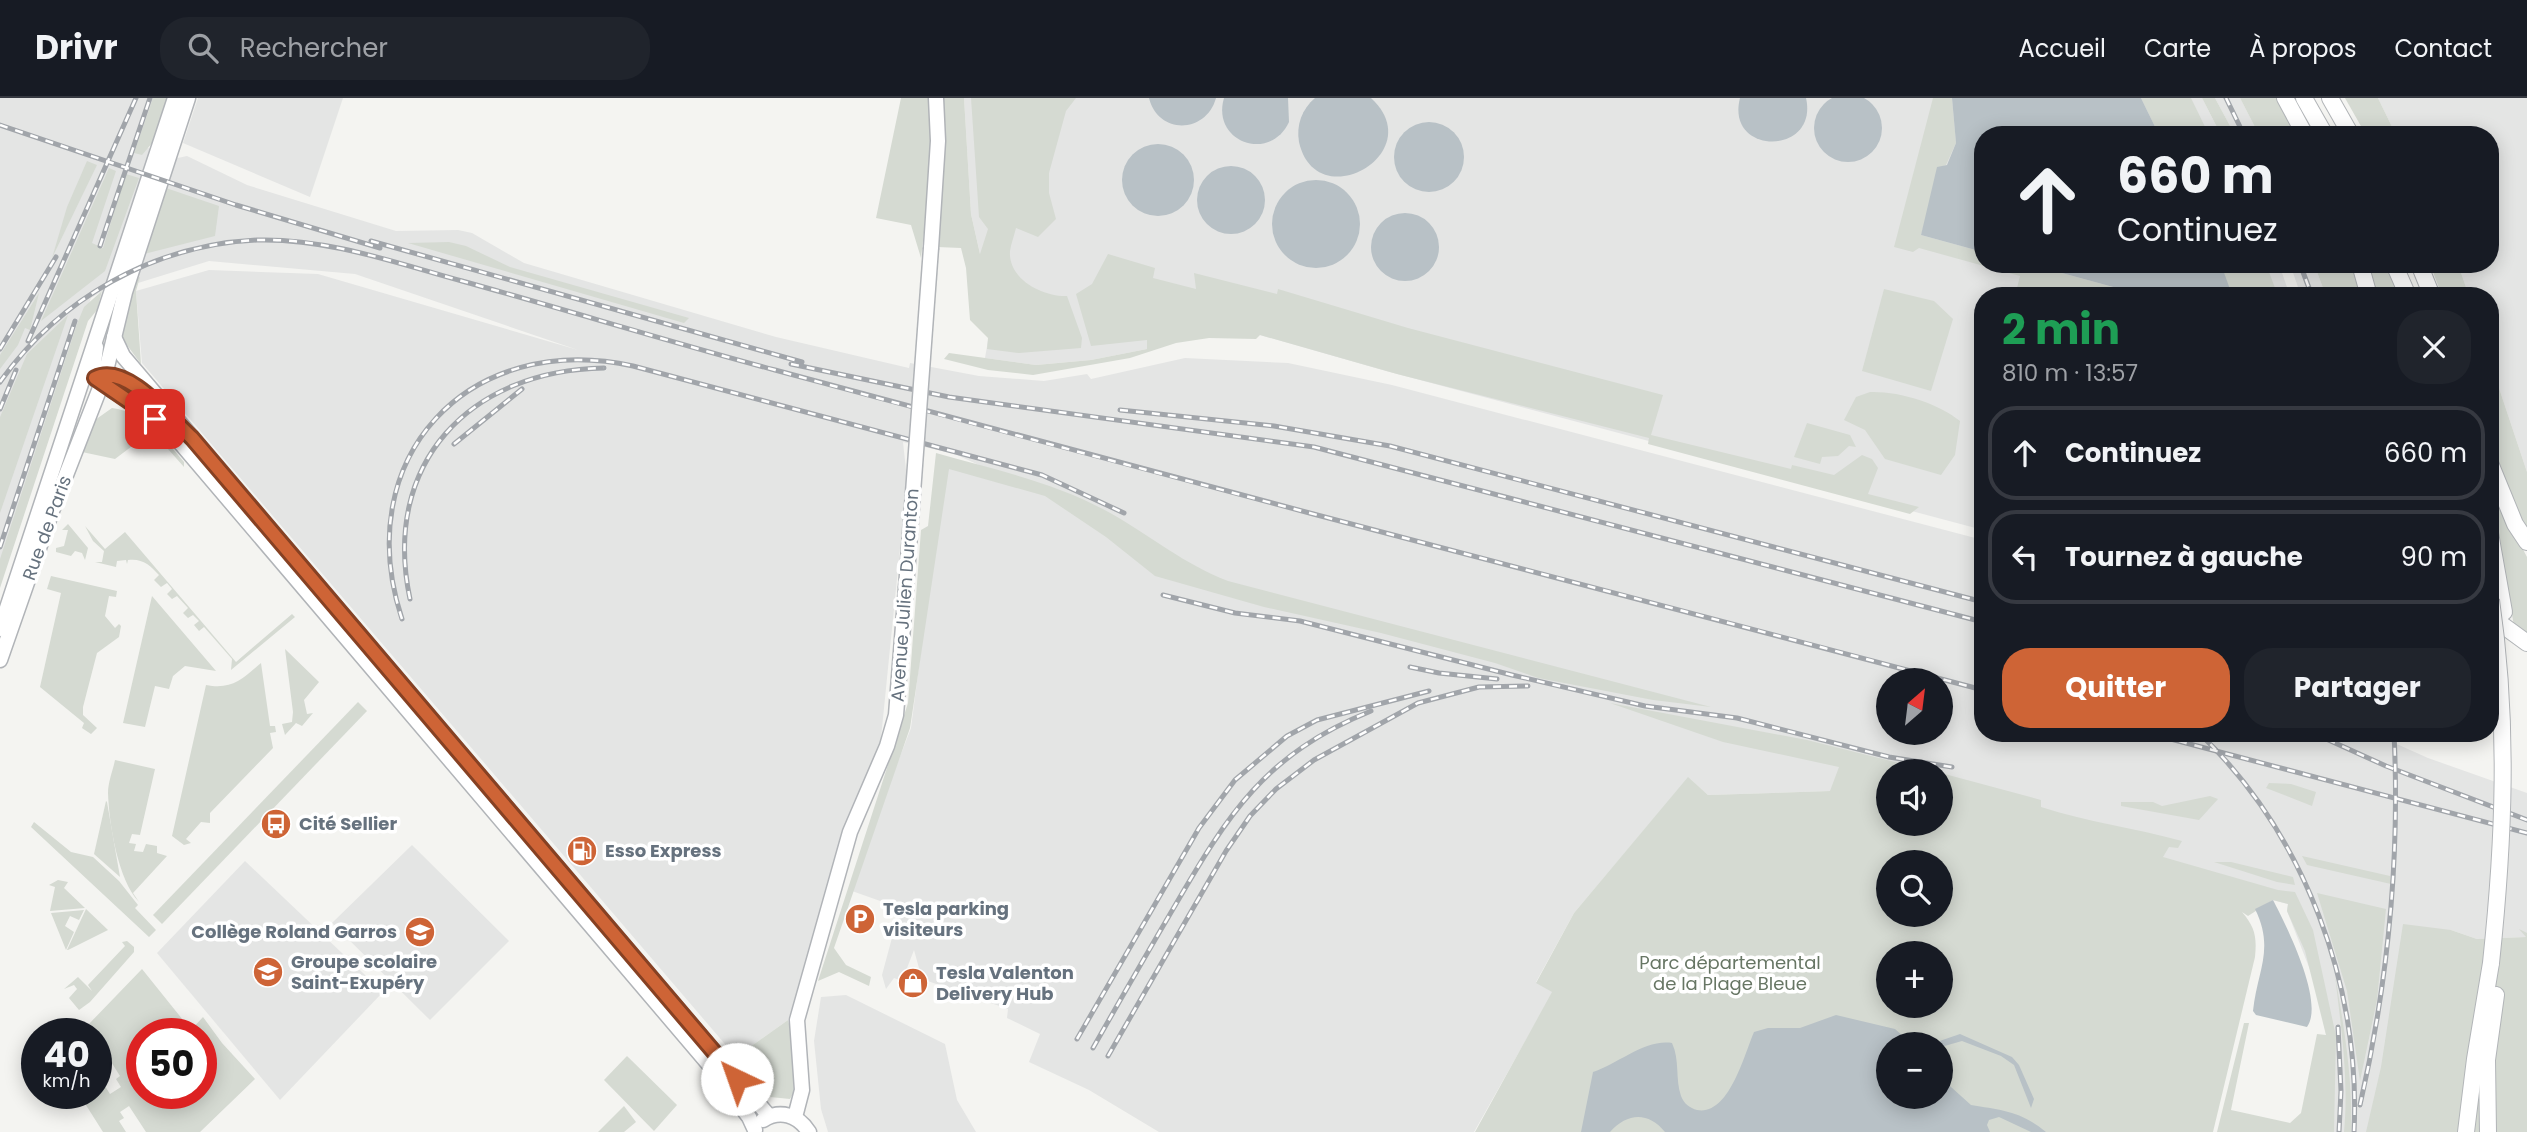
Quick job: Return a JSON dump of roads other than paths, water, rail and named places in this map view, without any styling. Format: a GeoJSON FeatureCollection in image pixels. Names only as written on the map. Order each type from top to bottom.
{"type":"FeatureCollection","features":[{"type":"Feature","properties":{"kind":"highway"},"geometry":{"type":"LineString","coordinates":[[2285,98],[2300,126]]}},
{"type":"Feature","properties":{"kind":"highway"},"geometry":{"type":"LineString","coordinates":[[2304,98],[2320,126]]}},
{"type":"Feature","properties":{"kind":"highway"},"geometry":{"type":"LineString","coordinates":[[2330,98],[2346,126]]}},
{"type":"Feature","properties":{"kind":"highway"},"geometry":{"type":"LineString","coordinates":[[2499,485],[2515,524],[2527,542]]}},
{"type":"Feature","properties":{"kind":"highway"},"geometry":{"type":"LineString","coordinates":[[2499,612],[2527,643]]}},
{"type":"Feature","properties":{"kind":"highway"},"geometry":{"type":"LineString","coordinates":[[2466,1132],[2474,1059],[2496,964],[2509,891],[2516,770],[2499,643]]}},
{"type":"Feature","properties":{"kind":"highway"},"geometry":{"type":"LineString","coordinates":[[2488,1132],[2487,1060],[2496,964]]}},
{"type":"Feature","properties":{"kind":"main road"},"geometry":{"type":"LineString","coordinates":[[99,383],[96,347],[175,98]]}},
{"type":"Feature","properties":{"kind":"main road"},"geometry":{"type":"LineString","coordinates":[[99,383],[188,98]]}},
{"type":"Feature","properties":{"kind":"main road","name":"Avenue Julien Duranton"},"geometry":{"type":"LineString","coordinates":[[795,1117],[802,1090],[797,1020],[850,832],[887,746],[896,715],[938,141],[936,98]]}},
{"type":"Feature","properties":{"kind":"main road"},"geometry":{"type":"LineString","coordinates":[[114,337],[123,356],[769,1116]]}},
{"type":"Feature","properties":{"kind":"main road","name":"Rue de Paris"},"geometry":{"type":"LineString","coordinates":[[0,629],[77,392],[96,347]]}},
{"type":"Feature","properties":{"kind":"main road"},"geometry":{"type":"LineString","coordinates":[[99,383],[144,410],[177,439],[711,1067],[749,1117],[754,1131],[769,1116],[795,1117],[809,1132]]}},
{"type":"Feature","properties":{"kind":"main road"},"geometry":{"type":"LineString","coordinates":[[77,392],[99,383],[136,385],[192,438]]}},
{"type":"Feature","properties":{"kind":"main road","name":"Rue de Paris"},"geometry":{"type":"LineString","coordinates":[[0,660],[99,383]]}},
{"type":"Feature","properties":{"kind":"railway"},"geometry":{"type":"LineString","coordinates":[[28,341],[136,98]]}},
{"type":"Feature","properties":{"kind":"railway"},"geometry":{"type":"LineString","coordinates":[[100,246],[150,98]]}},
{"type":"Feature","properties":{"kind":"railway"},"geometry":{"type":"LineString","coordinates":[[2226,98],[2240,126]]}},
{"type":"Feature","properties":{"kind":"railway"},"geometry":{"type":"LineString","coordinates":[[0,125],[236,205],[380,248]]}},
{"type":"Feature","properties":{"kind":"railway"},"geometry":{"type":"LineString","coordinates":[[0,382],[24,352],[80,301],[112,281],[146,265],[181,252],[257,240],[283,240],[335,247],[926,411],[1974,688]]}},
{"type":"Feature","properties":{"kind":"railway"},"geometry":{"type":"LineString","coordinates":[[371,241],[802,362]]}},
{"type":"Feature","properties":{"kind":"railway"},"geometry":{"type":"LineString","coordinates":[[0,349],[56,257]]}},
{"type":"Feature","properties":{"kind":"railway"},"geometry":{"type":"LineString","coordinates":[[2303,273],[2309,287]]}},
{"type":"Feature","properties":{"kind":"railway"},"geometry":{"type":"LineString","coordinates":[[0,547],[75,321]]}},
{"type":"Feature","properties":{"kind":"railway"},"geometry":{"type":"LineString","coordinates":[[402,619],[390,560],[393,506],[408,459],[436,419],[473,388],[520,368],[574,360],[633,366],[1042,475],[1124,513]]}},
{"type":"Feature","properties":{"kind":"railway"},"geometry":{"type":"LineString","coordinates":[[791,364],[949,397],[1314,447],[1974,620]]}},
{"type":"Feature","properties":{"kind":"railway"},"geometry":{"type":"LineString","coordinates":[[410,599],[405,550],[409,506],[423,467],[446,433],[476,406],[513,386],[556,373],[604,368]]}},
{"type":"Feature","properties":{"kind":"railway"},"geometry":{"type":"LineString","coordinates":[[0,409],[16,370]]}},
{"type":"Feature","properties":{"kind":"railway"},"geometry":{"type":"LineString","coordinates":[[454,444],[522,389]]}},
{"type":"Feature","properties":{"kind":"railway"},"geometry":{"type":"LineString","coordinates":[[1120,410],[1274,426],[1390,446],[1974,600]]}},
{"type":"Feature","properties":{"kind":"railway"},"geometry":{"type":"LineString","coordinates":[[1163,595],[1235,613],[1300,621],[1645,706],[1737,718],[1902,759]]}},
{"type":"Feature","properties":{"kind":"railway"},"geometry":{"type":"LineString","coordinates":[[1410,667],[1497,679]]}},
{"type":"Feature","properties":{"kind":"railway"},"geometry":{"type":"LineString","coordinates":[[1108,1056],[1226,851],[1250,816],[1276,789],[1314,760],[1418,703],[1479,687],[1528,686]]}},
{"type":"Feature","properties":{"kind":"railway"},"geometry":{"type":"LineString","coordinates":[[1077,1039],[1199,828],[1235,780],[1287,736],[1317,720],[1429,691]]}},
{"type":"Feature","properties":{"kind":"railway"},"geometry":{"type":"LineString","coordinates":[[1093,1048],[1212,844],[1253,790],[1276,767],[1303,747],[1334,728],[1371,711]]}},
{"type":"Feature","properties":{"kind":"railway"},"geometry":{"type":"LineString","coordinates":[[2182,742],[2527,833]]}},
{"type":"Feature","properties":{"kind":"railway"},"geometry":{"type":"LineString","coordinates":[[2207,742],[2236,773],[2269,817],[2296,865],[2319,916],[2336,968],[2348,1022],[2354,1077],[2354,1132]]}},
{"type":"Feature","properties":{"kind":"railway"},"geometry":{"type":"LineString","coordinates":[[2333,742],[2386,766],[2527,820]]}},
{"type":"Feature","properties":{"kind":"railway"},"geometry":{"type":"LineString","coordinates":[[2360,1105],[2378,1013],[2390,920],[2395,827],[2394,742]]}},
{"type":"Feature","properties":{"kind":"railway"},"geometry":{"type":"LineString","coordinates":[[2338,1027],[2341,1091],[2339,1132]]}},
{"type":"Feature","properties":{"kind":"place","name":"Cité Sellier"},"geometry":{"type":"Point","coordinates":[276,824]}},
{"type":"Feature","properties":{"kind":"place","name":"Esso Express"},"geometry":{"type":"Point","coordinates":[582,851]}},
{"type":"Feature","properties":{"kind":"place","name":"Tesla parking visiteurs"},"geometry":{"type":"Point","coordinates":[860,919]}},
{"type":"Feature","properties":{"kind":"place","name":"Collège Roland Garros"},"geometry":{"type":"Point","coordinates":[420,932]}},
{"type":"Feature","properties":{"kind":"place","name":"Groupe scolaire Saint-Exupéry"},"geometry":{"type":"Point","coordinates":[268,972]}},
{"type":"Feature","properties":{"kind":"place","name":"Tesla Valenton Delivery Hub"},"geometry":{"type":"Point","coordinates":[913,983]}},
{"type":"Feature","properties":{"kind":"park label","name":"Parc départemental de la Plage Bleue"},"geometry":{"type":"Point","coordinates":[1730,973]}}]}
